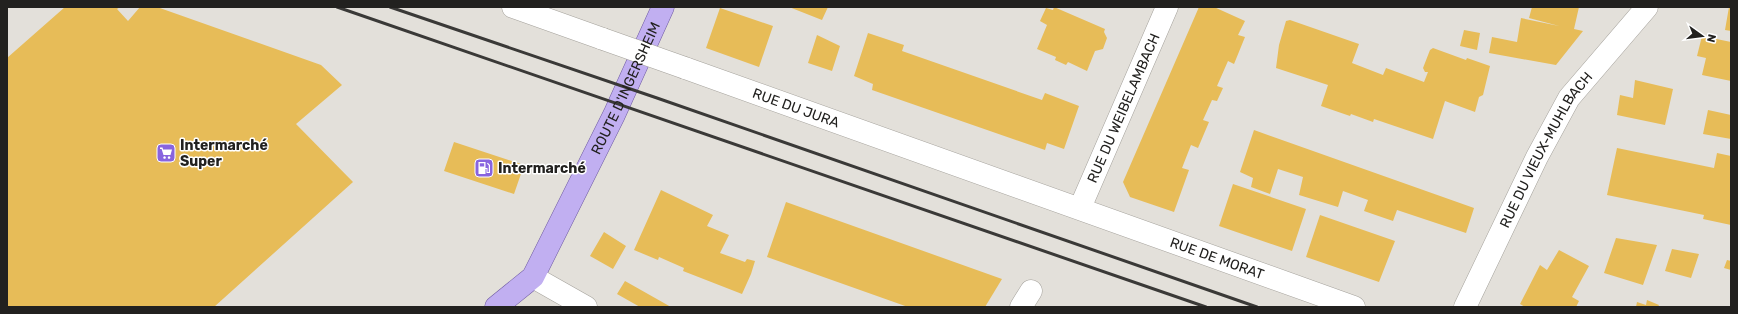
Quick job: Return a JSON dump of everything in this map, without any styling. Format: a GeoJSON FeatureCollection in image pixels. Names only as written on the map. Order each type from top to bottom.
{"type":"FeatureCollection","features":[{"type":"Feature","properties":{"kind":"main road","name":"ROUTE D'INGERSHEIM"},"geometry":{"type":"LineString","coordinates":[[496,307],[533,277],[614,115],[663,7]]}},
{"type":"Feature","properties":{"kind":"street","name":"RUE DU JURA"},"geometry":{"type":"LineString","coordinates":[[513,7],[1080,208]]}},
{"type":"Feature","properties":{"kind":"street","name":"RUE DU WEIBELAMBACH"},"geometry":{"type":"LineString","coordinates":[[1080,208],[1167,7]]}},
{"type":"Feature","properties":{"kind":"street","name":"RUE DU VIEUX-MUHLBACH"},"geometry":{"type":"LineString","coordinates":[[1465,307],[1537,157],[1569,98],[1647,7]]}},
{"type":"Feature","properties":{"kind":"street","name":"RUE DE MORAT"},"geometry":{"type":"LineString","coordinates":[[1080,208],[1354,307]]}},
{"type":"Feature","properties":{"kind":"street"},"geometry":{"type":"LineString","coordinates":[[533,277],[586,307]]}},
{"type":"Feature","properties":{"kind":"building","name":"Intermarché Super"},"geometry":{"type":"Polygon","coordinates":[[[65,7],[120,7],[117,9],[128,21],[140,7],[157,7],[321,65],[342,85],[296,124],[353,182],[214,307],[7,307],[7,58],[65,7]]]}},
{"type":"Feature","properties":{"kind":"building"},"geometry":{"type":"Polygon","coordinates":[[[789,7],[828,7],[822,20],[789,7]]]}},
{"type":"Feature","properties":{"kind":"building"},"geometry":{"type":"Polygon","coordinates":[[[1054,7],[1105,29],[1104,32],[1107,38],[1103,49],[1095,51],[1087,71],[1068,62],[1066,65],[1055,60],[1056,57],[1037,49],[1047,25],[1040,21],[1046,8],[1053,10],[1054,7]]]}},
{"type":"Feature","properties":{"kind":"building"},"geometry":{"type":"Polygon","coordinates":[[[1199,7],[1214,7],[1245,21],[1238,35],[1245,37],[1234,64],[1228,61],[1217,86],[1223,88],[1217,101],[1212,100],[1203,120],[1209,122],[1198,148],[1191,145],[1182,168],[1189,170],[1174,212],[1130,197],[1123,182],[1199,7]]]}},
{"type":"Feature","properties":{"kind":"building"},"geometry":{"type":"Polygon","coordinates":[[[1532,7],[1579,7],[1574,29],[1583,31],[1556,65],[1489,53],[1492,37],[1517,42],[1521,18],[1559,26],[1529,18],[1532,7]]]}},
{"type":"Feature","properties":{"kind":"building"},"geometry":{"type":"Polygon","coordinates":[[[1729,7],[1731,7],[1731,31],[1725,30],[1729,7]]]}},
{"type":"Feature","properties":{"kind":"building"},"geometry":{"type":"Polygon","coordinates":[[[720,8],[773,26],[759,67],[706,48],[720,8]]]}},
{"type":"Feature","properties":{"kind":"building"},"geometry":{"type":"Polygon","coordinates":[[[1290,20],[1359,44],[1352,63],[1383,75],[1386,68],[1424,82],[1428,72],[1425,72],[1423,68],[1430,50],[1433,48],[1466,60],[1467,58],[1490,66],[1483,95],[1479,97],[1475,112],[1445,101],[1433,139],[1374,119],[1373,122],[1321,106],[1328,85],[1276,68],[1279,45],[1286,21],[1290,20]]]}},
{"type":"Feature","properties":{"kind":"building"},"geometry":{"type":"Polygon","coordinates":[[[1464,30],[1480,33],[1477,50],[1460,46],[1464,30]]]}},
{"type":"Feature","properties":{"kind":"building"},"geometry":{"type":"Polygon","coordinates":[[[868,33],[904,45],[902,51],[1042,100],[1045,93],[1079,106],[1064,149],[1047,143],[1045,150],[872,90],[873,84],[854,76],[868,33]]]}},
{"type":"Feature","properties":{"kind":"building"},"geometry":{"type":"Polygon","coordinates":[[[817,35],[840,46],[832,71],[808,63],[817,35]]]}},
{"type":"Feature","properties":{"kind":"building"},"geometry":{"type":"Polygon","coordinates":[[[1702,36],[1731,42],[1731,81],[1702,75],[1706,58],[1697,56],[1702,36]]]}},
{"type":"Feature","properties":{"kind":"building"},"geometry":{"type":"Polygon","coordinates":[[[1635,80],[1673,89],[1665,125],[1617,115],[1620,95],[1633,98],[1635,80]]]}},
{"type":"Feature","properties":{"kind":"building"},"geometry":{"type":"Polygon","coordinates":[[[1708,110],[1731,115],[1731,139],[1703,134],[1708,110]]]}},
{"type":"Feature","properties":{"kind":"building"},"geometry":{"type":"Polygon","coordinates":[[[1254,130],[1474,208],[1466,233],[1397,210],[1393,221],[1364,211],[1368,200],[1343,191],[1338,207],[1299,195],[1303,177],[1278,169],[1270,194],[1251,187],[1253,178],[1240,172],[1254,130]]]}},
{"type":"Feature","properties":{"kind":"building","name":"Intermarché"},"geometry":{"type":"Polygon","coordinates":[[[454,142],[524,165],[514,194],[444,171],[454,142]]]}},
{"type":"Feature","properties":{"kind":"building"},"geometry":{"type":"Polygon","coordinates":[[[1617,148],[1714,168],[1717,153],[1731,156],[1731,225],[1703,219],[1704,215],[1607,195],[1617,148]]]}},
{"type":"Feature","properties":{"kind":"building"},"geometry":{"type":"Polygon","coordinates":[[[1233,184],[1306,209],[1292,251],[1219,226],[1233,184]]]}},
{"type":"Feature","properties":{"kind":"building"},"geometry":{"type":"Polygon","coordinates":[[[661,190],[713,215],[707,226],[729,235],[720,253],[745,262],[747,259],[755,261],[742,294],[683,271],[684,268],[659,257],[658,260],[634,250],[661,190]]]}},
{"type":"Feature","properties":{"kind":"building"},"geometry":{"type":"Polygon","coordinates":[[[786,202],[1002,279],[985,307],[908,307],[767,257],[786,202]]]}},
{"type":"Feature","properties":{"kind":"building"},"geometry":{"type":"Polygon","coordinates":[[[1320,215],[1395,241],[1379,282],[1306,257],[1320,215]]]}},
{"type":"Feature","properties":{"kind":"building"},"geometry":{"type":"Polygon","coordinates":[[[604,232],[626,246],[613,269],[590,256],[604,232]]]}},
{"type":"Feature","properties":{"kind":"building"},"geometry":{"type":"Polygon","coordinates":[[[1616,238],[1657,245],[1643,285],[1604,273],[1616,238]]]}},
{"type":"Feature","properties":{"kind":"building"},"geometry":{"type":"Polygon","coordinates":[[[1672,249],[1699,254],[1691,278],[1665,271],[1672,249]]]}},
{"type":"Feature","properties":{"kind":"building"},"geometry":{"type":"Polygon","coordinates":[[[1559,250],[1589,266],[1572,297],[1579,301],[1576,307],[1525,307],[1520,304],[1540,265],[1547,270],[1559,250]]]}},
{"type":"Feature","properties":{"kind":"building"},"geometry":{"type":"Polygon","coordinates":[[[1727,260],[1731,261],[1731,270],[1724,268],[1727,260]]]}},
{"type":"Feature","properties":{"kind":"building"},"geometry":{"type":"Polygon","coordinates":[[[625,281],[671,307],[640,307],[617,294],[625,281]]]}},
{"type":"Feature","properties":{"kind":"building"},"geometry":{"type":"Polygon","coordinates":[[[1647,300],[1659,305],[1658,307],[1636,307],[1637,302],[1646,305],[1647,300]]]}},
{"type":"Feature","properties":{"kind":"railway"},"geometry":{"type":"LineString","coordinates":[[337,7],[1206,307]]}},
{"type":"Feature","properties":{"kind":"railway"},"geometry":{"type":"LineString","coordinates":[[390,7],[657,98],[1257,307]]}},
{"type":"Feature","properties":{"kind":"place","name":"Intermarché Super"},"geometry":{"type":"Point","coordinates":[166,153]}},
{"type":"Feature","properties":{"kind":"place","name":"Intermarché"},"geometry":{"type":"Point","coordinates":[484,168]}}]}
